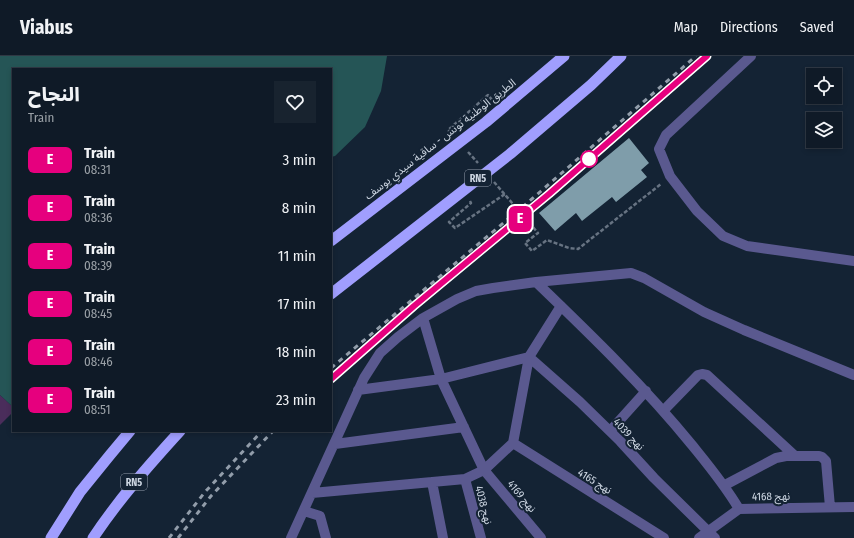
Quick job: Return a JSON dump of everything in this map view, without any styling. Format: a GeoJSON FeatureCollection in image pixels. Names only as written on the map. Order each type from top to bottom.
{"type":"FeatureCollection","features":[{"type":"Feature","properties":{"kind":"highway","name":"الطريق الوطنية تونس - ساقية سيدي يوسف"},"geometry":{"type":"LineString","coordinates":[[332,240],[486,122],[564,56]]}},
{"type":"Feature","properties":{"kind":"highway","name":"RN5"},"geometry":{"type":"LineString","coordinates":[[332,293],[510,154],[591,85],[621,56]]}},
{"type":"Feature","properties":{"kind":"highway"},"geometry":{"type":"LineString","coordinates":[[51,538],[80,492],[129,432]]}},
{"type":"Feature","properties":{"kind":"highway","name":"RN5"},"geometry":{"type":"LineString","coordinates":[[94,538],[108,516],[132,484],[179,432]]}},
{"type":"Feature","properties":{"kind":"street"},"geometry":{"type":"LineString","coordinates":[[751,56],[666,134],[659,149],[670,176],[697,211],[723,236],[747,246],[854,261]]}},
{"type":"Feature","properties":{"kind":"street"},"geometry":{"type":"LineString","coordinates":[[291,538],[335,444],[358,390],[380,353],[423,318],[457,299],[476,291],[536,282],[631,273],[644,278],[704,312],[854,375]]}},
{"type":"Feature","properties":{"kind":"street"},"geometry":{"type":"LineString","coordinates":[[536,282],[619,362],[664,410],[724,485],[739,508]]}},
{"type":"Feature","properties":{"kind":"street"},"geometry":{"type":"LineString","coordinates":[[312,493],[465,479],[484,470],[513,443],[529,357],[561,306]]}},
{"type":"Feature","properties":{"kind":"street","name":"نهج 4169"},"geometry":{"type":"LineString","coordinates":[[423,318],[441,380],[484,470],[541,538]]}},
{"type":"Feature","properties":{"kind":"street"},"geometry":{"type":"LineString","coordinates":[[358,390],[441,380],[529,357]]}},
{"type":"Feature","properties":{"kind":"street","name":"نهج 4039"},"geometry":{"type":"LineString","coordinates":[[529,357],[610,431],[654,478],[712,534]]}},
{"type":"Feature","properties":{"kind":"street"},"geometry":{"type":"LineString","coordinates":[[664,410],[698,375],[707,375],[795,456]]}},
{"type":"Feature","properties":{"kind":"street"},"geometry":{"type":"LineString","coordinates":[[610,431],[646,391]]}},
{"type":"Feature","properties":{"kind":"street"},"geometry":{"type":"LineString","coordinates":[[335,444],[464,427]]}},
{"type":"Feature","properties":{"kind":"street","name":"نهج 4165"},"geometry":{"type":"LineString","coordinates":[[513,443],[664,538]]}},
{"type":"Feature","properties":{"kind":"street"},"geometry":{"type":"LineString","coordinates":[[724,485],[776,458],[819,456],[826,461],[830,507]]}},
{"type":"Feature","properties":{"kind":"street","name":"نهج 4038"},"geometry":{"type":"LineString","coordinates":[[465,479],[481,538]]}},
{"type":"Feature","properties":{"kind":"street"},"geometry":{"type":"LineString","coordinates":[[432,482],[443,538]]}},
{"type":"Feature","properties":{"kind":"street","name":"نهج 4168"},"geometry":{"type":"LineString","coordinates":[[699,538],[712,534],[739,508],[854,507]]}},
{"type":"Feature","properties":{"kind":"street"},"geometry":{"type":"LineString","coordinates":[[304,511],[320,516],[326,538]]}},
{"type":"Feature","properties":{"kind":"path"},"geometry":{"type":"LineString","coordinates":[[448,130],[488,95]]}},
{"type":"Feature","properties":{"kind":"path"},"geometry":{"type":"LineString","coordinates":[[538,233],[525,243],[532,251],[547,240],[569,248],[578,249],[670,176]]}},
{"type":"Feature","properties":{"kind":"path"},"geometry":{"type":"LineString","coordinates":[[455,228],[504,194]]}},
{"type":"Feature","properties":{"kind":"shaded area"},"geometry":{"type":"Polygon","coordinates":[[[0,56],[387,56],[381,91],[365,127],[335,156],[332,157],[332,68],[12,68],[12,406],[0,395],[0,56]]]}},
{"type":"Feature","properties":{"kind":"shaded area"},"geometry":{"type":"Polygon","coordinates":[[[0,395],[12,406],[12,413],[0,425],[0,395]]]}},
{"type":"Feature","properties":{"kind":"building"},"geometry":{"type":"Polygon","coordinates":[[[629,138],[649,163],[641,170],[647,177],[616,202],[612,197],[582,221],[576,213],[555,231],[539,213],[629,138]]]}},
{"type":"Feature","properties":{"kind":"railway"},"geometry":{"type":"LineString","coordinates":[[332,367],[533,198],[696,56]]}},
{"type":"Feature","properties":{"kind":"railway"},"geometry":{"type":"LineString","coordinates":[[332,378],[538,203],[707,56]]}},
{"type":"Feature","properties":{"kind":"railway"},"geometry":{"type":"LineString","coordinates":[[169,538],[205,492],[261,432]]}},
{"type":"Feature","properties":{"kind":"railway"},"geometry":{"type":"LineString","coordinates":[[178,538],[211,496],[272,432]]}},
{"type":"Feature","properties":{"kind":"train","name":"E"},"geometry":{"type":"LineString","coordinates":[[332,378],[414,306],[549,194],[707,56]]}}]}
